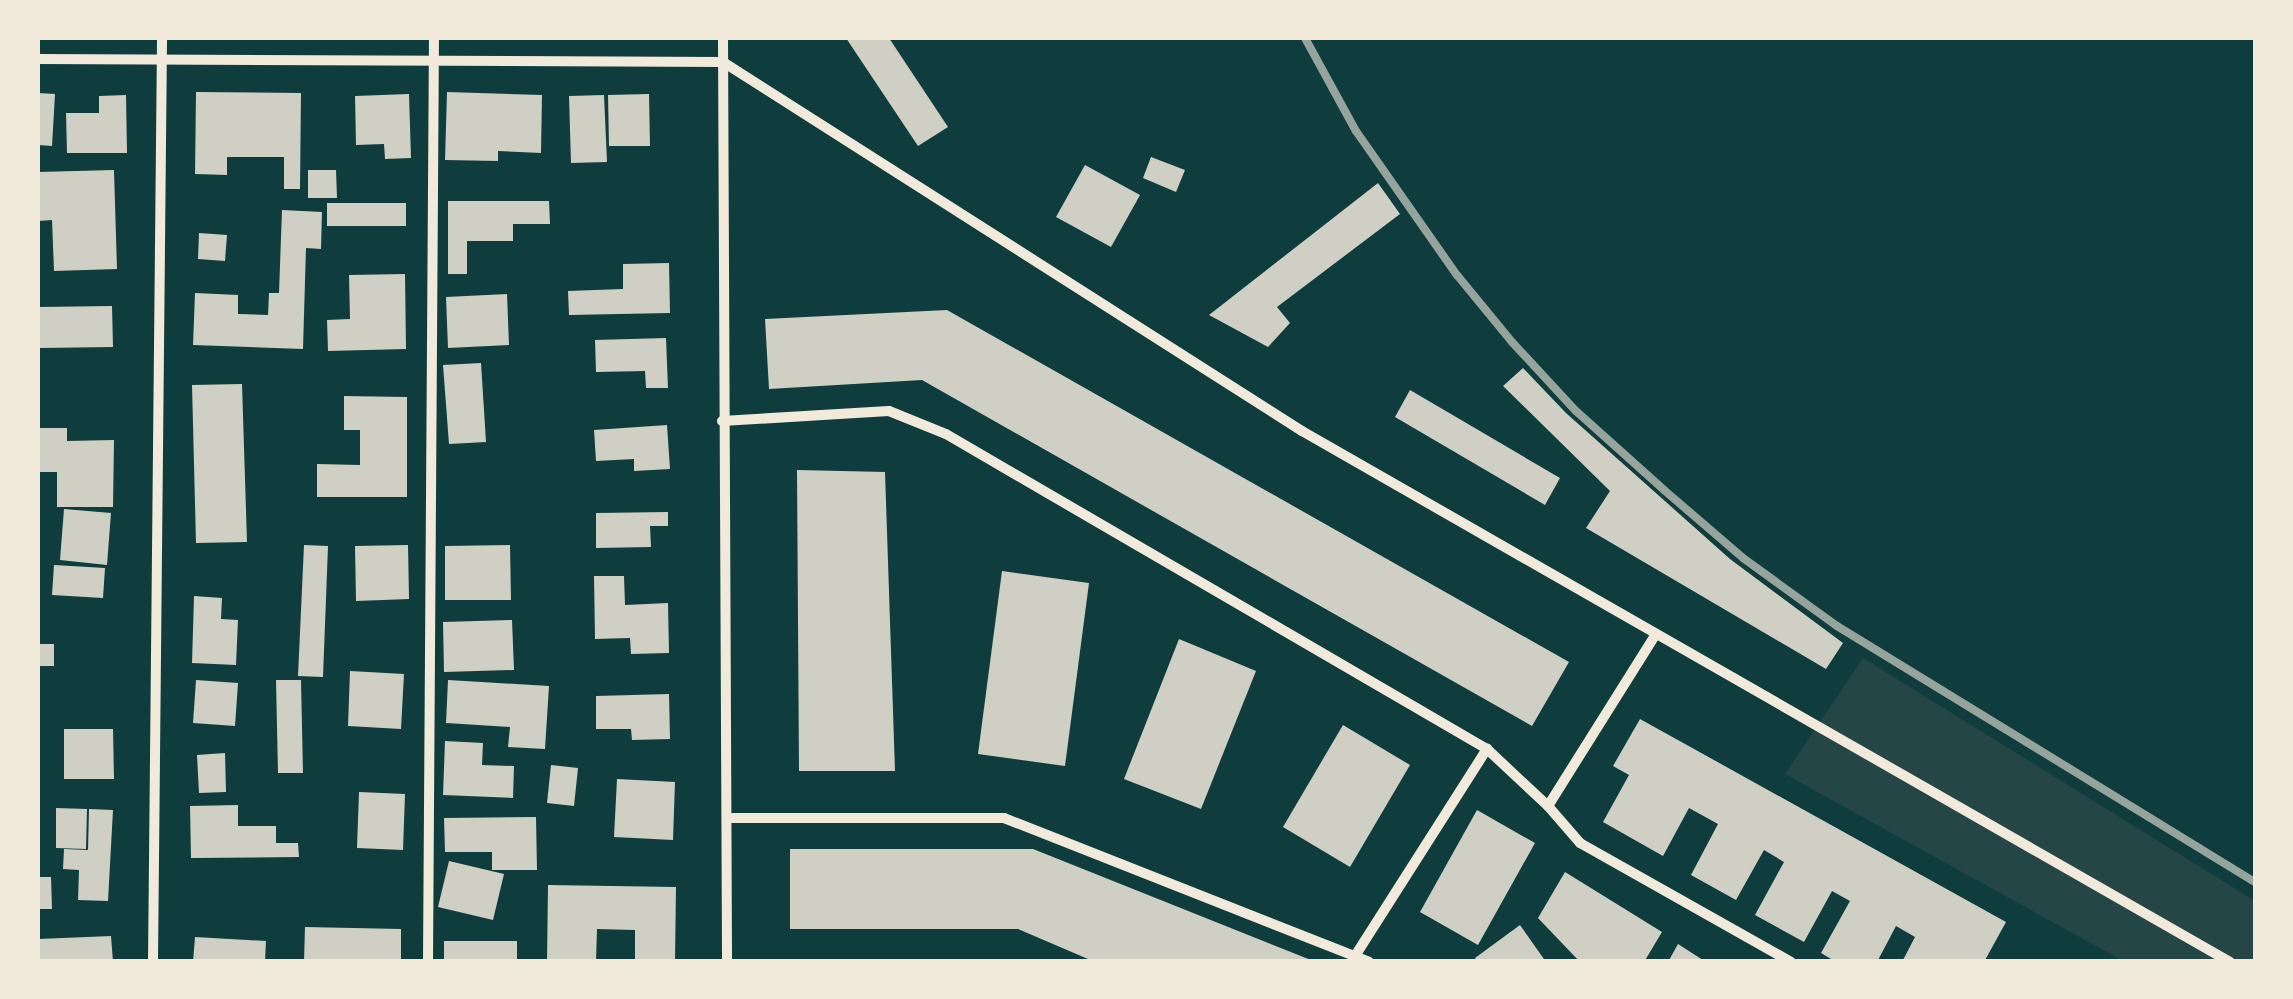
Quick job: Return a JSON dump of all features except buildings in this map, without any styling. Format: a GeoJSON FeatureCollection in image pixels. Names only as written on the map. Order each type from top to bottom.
{"type":"FeatureCollection","features":[{"type":"Feature","properties":{"kind":"street"},"geometry":{"type":"LineString","coordinates":[[153,962],[162,38]]}},
{"type":"Feature","properties":{"kind":"street"},"geometry":{"type":"LineString","coordinates":[[428,962],[434,38]]}},
{"type":"Feature","properties":{"kind":"street"},"geometry":{"type":"LineString","coordinates":[[724,38],[722,421],[730,818],[727,962]]}},
{"type":"Feature","properties":{"kind":"street"},"geometry":{"type":"LineString","coordinates":[[38,58],[723,62],[1302,431],[2230,962]]}},
{"type":"Feature","properties":{"kind":"street"},"geometry":{"type":"LineString","coordinates":[[722,421],[889,411],[946,434],[1487,748],[1548,806],[1580,843],[1791,962]]}},
{"type":"Feature","properties":{"kind":"street"},"geometry":{"type":"LineString","coordinates":[[1548,806],[1656,634]]}},
{"type":"Feature","properties":{"kind":"street"},"geometry":{"type":"LineString","coordinates":[[1356,956],[1487,748]]}},
{"type":"Feature","properties":{"kind":"street"},"geometry":{"type":"LineString","coordinates":[[730,818],[1004,818],[1369,962]]}},
{"type":"Feature","properties":{"kind":"shaded area"},"geometry":{"type":"Polygon","coordinates":[[[1863,658],[2255,901],[2255,961],[2123,961],[1785,774],[1863,658]]]}},
{"type":"Feature","properties":{"kind":"railway"},"geometry":{"type":"LineString","coordinates":[[1305,38],[1356,131],[1457,275],[1576,411],[1664,490],[1743,558],[1837,626],[2256,883]]}}]}
